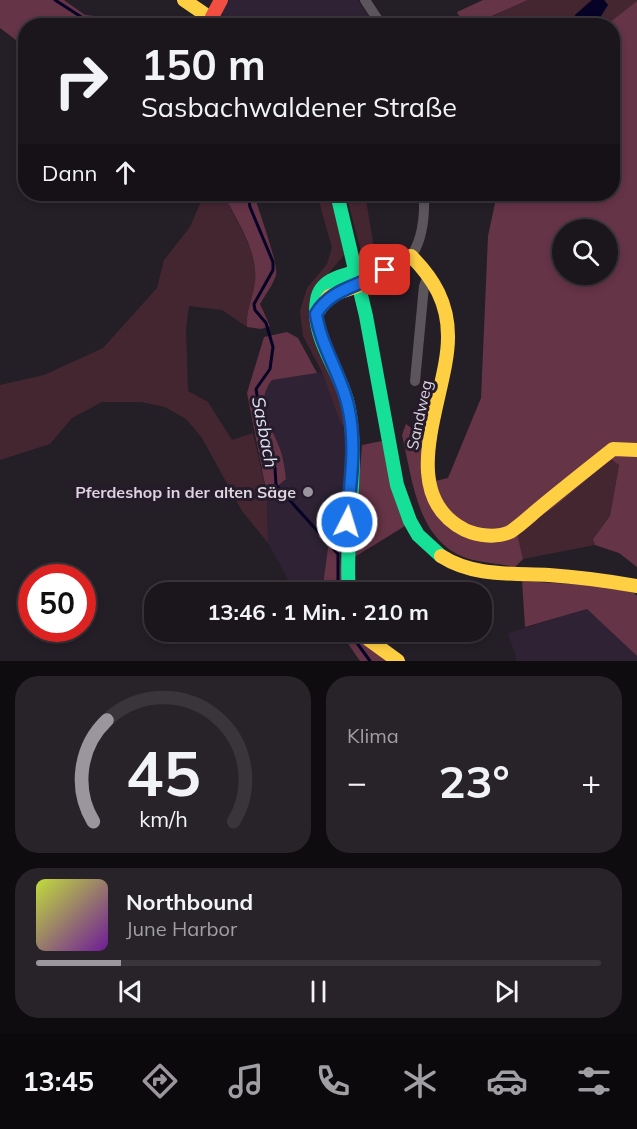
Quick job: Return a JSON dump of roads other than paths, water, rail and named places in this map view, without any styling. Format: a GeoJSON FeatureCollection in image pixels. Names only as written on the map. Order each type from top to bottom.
{"type":"FeatureCollection","features":[{"type":"Feature","properties":{"kind":"main road"},"geometry":{"type":"LineString","coordinates":[[184,0],[212,18]]}},
{"type":"Feature","properties":{"kind":"main road"},"geometry":{"type":"LineString","coordinates":[[218,18],[221,0]]}},
{"type":"Feature","properties":{"kind":"main road"},"geometry":{"type":"LineString","coordinates":[[339,201],[395,472],[407,513],[417,534],[437,555],[462,568],[489,574],[524,573],[600,579],[637,586]]}},
{"type":"Feature","properties":{"kind":"main road","name":"Sandweg"},"geometry":{"type":"LineString","coordinates":[[411,256],[437,283],[448,336],[446,365],[426,446],[426,471],[435,499],[452,523],[468,533],[492,537],[509,532],[613,449],[631,447],[637,450]]}},
{"type":"Feature","properties":{"kind":"main road"},"geometry":{"type":"LineString","coordinates":[[349,582],[347,522],[353,434],[348,405],[324,346],[316,314],[319,291],[326,282],[355,272]]}},
{"type":"Feature","properties":{"kind":"main road"},"geometry":{"type":"LineString","coordinates":[[316,314],[329,296],[358,286]]}},
{"type":"Feature","properties":{"kind":"main road"},"geometry":{"type":"LineString","coordinates":[[372,642],[398,661]]}},
{"type":"Feature","properties":{"kind":"street"},"geometry":{"type":"LineString","coordinates":[[365,0],[377,18]]}},
{"type":"Feature","properties":{"kind":"street"},"geometry":{"type":"LineString","coordinates":[[358,286],[385,270],[404,263],[411,256],[425,226],[424,201]]}},
{"type":"Feature","properties":{"kind":"street"},"geometry":{"type":"LineString","coordinates":[[355,272],[385,270]]}},
{"type":"Feature","properties":{"kind":"street","name":"Sandweg"},"geometry":{"type":"LineString","coordinates":[[415,381],[424,286],[428,276]]}},
{"type":"Feature","properties":{"kind":"water"},"geometry":{"type":"Polygon","coordinates":[[[592,0],[604,0],[608,5],[600,18],[575,18],[575,15],[592,0]]]}},
{"type":"Feature","properties":{"kind":"waterway","name":"Sasbach"},"geometry":{"type":"LineString","coordinates":[[55,0],[83,18]]}},
{"type":"Feature","properties":{"kind":"waterway","name":"Sasbach"},"geometry":{"type":"LineString","coordinates":[[249,201],[273,262],[273,270],[254,304],[255,310],[266,323],[273,347],[270,369],[256,389],[263,433],[275,468],[276,485],[338,554],[338,582]]}},
{"type":"Feature","properties":{"kind":"waterway","name":"Sasbach"},"geometry":{"type":"LineString","coordinates":[[356,642],[370,661]]}},
{"type":"Feature","properties":{"kind":"place","name":"Pferdeshop in der alten Säge"},"geometry":{"type":"Point","coordinates":[308,492]}}]}
